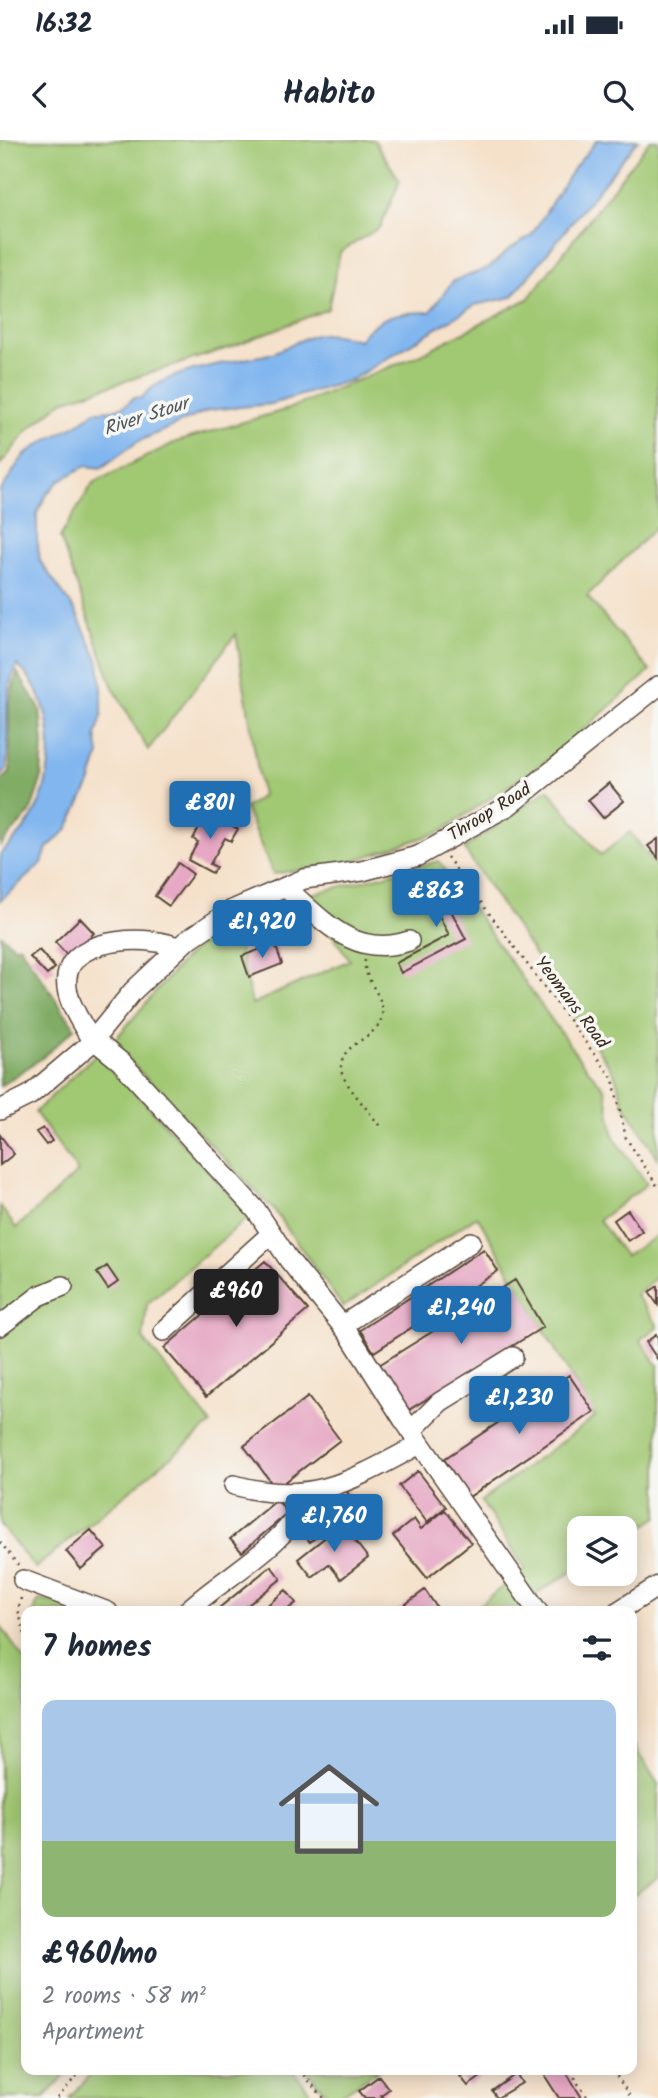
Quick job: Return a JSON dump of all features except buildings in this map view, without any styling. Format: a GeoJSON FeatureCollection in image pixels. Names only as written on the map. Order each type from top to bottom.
{"type":"FeatureCollection","features":[{"type":"Feature","properties":{"kind":"street","name":"Throop Road"},"geometry":{"type":"LineString","coordinates":[[0,1110],[30,1095],[93,1041],[133,991],[179,948],[232,909],[304,879],[362,871],[418,856],[508,806],[658,686]]}},
{"type":"Feature","properties":{"kind":"street"},"geometry":{"type":"LineString","coordinates":[[285,887],[323,921],[354,941],[369,947],[388,947],[409,940]]}},
{"type":"Feature","properties":{"kind":"street"},"geometry":{"type":"LineString","coordinates":[[179,948],[161,940],[145,940],[99,945],[79,955],[71,964],[66,979],[76,1014],[93,1041],[121,1062],[256,1210],[271,1234],[343,1325],[416,1437],[534,1606]]}},
{"type":"Feature","properties":{"kind":"street"},"geometry":{"type":"LineString","coordinates":[[164,1332],[271,1234]]}},
{"type":"Feature","properties":{"kind":"street"},"geometry":{"type":"LineString","coordinates":[[343,1325],[471,1242]]}},
{"type":"Feature","properties":{"kind":"street"},"geometry":{"type":"LineString","coordinates":[[0,1326],[39,1296],[63,1286]]}},
{"type":"Feature","properties":{"kind":"street"},"geometry":{"type":"LineString","coordinates":[[234,1485],[267,1494],[310,1492],[358,1476],[416,1437],[440,1402],[513,1357]]}},
{"type":"Feature","properties":{"kind":"street"},"geometry":{"type":"LineString","coordinates":[[193,1606],[282,1535],[304,1508],[310,1492]]}},
{"type":"Feature","properties":{"kind":"street"},"geometry":{"type":"LineString","coordinates":[[23,1580],[92,1606]]}},
{"type":"Feature","properties":{"kind":"street"},"geometry":{"type":"LineString","coordinates":[[626,1606],[658,1586]]}},
{"type":"Feature","properties":{"kind":"path","name":"Yeomans Road"},"geometry":{"type":"LineString","coordinates":[[439,845],[613,1079],[626,1138],[658,1187]]}},
{"type":"Feature","properties":{"kind":"path"},"geometry":{"type":"LineString","coordinates":[[369,947],[364,967],[380,1001],[382,1017],[377,1027],[346,1052],[341,1068],[343,1078],[368,1107],[380,1127]]}},
{"type":"Feature","properties":{"kind":"path"},"geometry":{"type":"LineString","coordinates":[[57,2098],[78,2075]]}},
{"type":"Feature","properties":{"kind":"path"},"geometry":{"type":"LineString","coordinates":[[303,2075],[324,2098]]}},
{"type":"Feature","properties":{"kind":"path"},"geometry":{"type":"LineString","coordinates":[[575,2075],[575,2079],[588,2098]]}},
{"type":"Feature","properties":{"kind":"path"},"geometry":{"type":"LineString","coordinates":[[616,2075],[631,2098]]}},
{"type":"Feature","properties":{"kind":"green space"},"geometry":{"type":"Polygon","coordinates":[[[0,140],[374,140],[400,181],[380,227],[340,252],[328,309],[231,347],[63,401],[28,430],[0,465],[0,140]]]}},
{"type":"Feature","properties":{"kind":"green space"},"geometry":{"type":"Polygon","coordinates":[[[650,140],[658,140],[658,525],[587,596],[650,671],[555,755],[440,832],[347,863],[273,874],[245,808],[262,796],[236,634],[148,750],[112,685],[60,537],[93,483],[176,442],[288,409],[419,355],[528,299],[650,140]]]}},
{"type":"Feature","properties":{"kind":"green space"},"geometry":{"type":"Polygon","coordinates":[[[17,672],[40,709],[43,744],[41,780],[30,813],[0,846],[0,782],[10,773],[9,702],[17,672]]]}},
{"type":"Feature","properties":{"kind":"green space"},"geometry":{"type":"Polygon","coordinates":[[[548,789],[601,855],[630,832],[658,868],[658,1158],[623,1102],[615,1075],[464,849],[548,789]]]}},
{"type":"Feature","properties":{"kind":"green space"},"geometry":{"type":"Polygon","coordinates":[[[439,861],[583,1064],[605,1089],[614,1137],[647,1184],[599,1220],[625,1256],[658,1235],[658,1276],[636,1295],[658,1326],[640,1340],[658,1365],[658,1517],[637,1530],[637,1516],[567,1516],[567,1575],[535,1595],[543,1606],[478,1606],[525,1569],[481,1501],[595,1417],[477,1216],[343,1307],[273,1209],[112,1043],[183,960],[232,918],[252,1004],[350,960],[304,896],[439,861]]]}},
{"type":"Feature","properties":{"kind":"green space"},"geometry":{"type":"Polygon","coordinates":[[[1,935],[15,947],[19,945],[75,1028],[42,1058],[0,1086],[1,935]]]}},
{"type":"Feature","properties":{"kind":"green space"},"geometry":{"type":"Polygon","coordinates":[[[98,1052],[250,1216],[147,1304],[143,1339],[211,1424],[35,1568],[0,1525],[0,1206],[16,1228],[78,1172],[35,1112],[98,1052]]]}},
{"type":"Feature","properties":{"kind":"green space"},"geometry":{"type":"Polygon","coordinates":[[[39,1600],[77,1606],[36,1606],[39,1600]]]}},
{"type":"Feature","properties":{"kind":"green space"},"geometry":{"type":"Polygon","coordinates":[[[0,1625],[21,1656],[21,2075],[66,2075],[43,2098],[0,2098],[0,1625]]]}},
{"type":"Feature","properties":{"kind":"green space"},"geometry":{"type":"Polygon","coordinates":[[[637,1751],[658,1784],[658,1878],[637,1893],[637,1751]]]}},
{"type":"Feature","properties":{"kind":"green space"},"geometry":{"type":"Polygon","coordinates":[[[90,2075],[296,2075],[316,2098],[69,2098],[90,2075]]]}},
{"type":"Feature","properties":{"kind":"green space"},"geometry":{"type":"Polygon","coordinates":[[[310,2075],[370,2075],[336,2098],[330,2098],[310,2075]]]}},
{"type":"Feature","properties":{"kind":"water","name":"River Stour"},"geometry":{"type":"Polygon","coordinates":[[[597,140],[638,140],[512,297],[475,305],[351,380],[271,404],[209,410],[137,442],[101,468],[86,466],[59,481],[46,495],[37,514],[40,561],[76,612],[99,662],[102,715],[96,735],[99,754],[90,784],[67,830],[47,848],[42,863],[0,901],[0,854],[15,840],[35,812],[47,775],[50,755],[46,715],[40,696],[17,665],[7,704],[6,771],[0,777],[0,491],[21,459],[33,448],[79,423],[95,411],[112,410],[134,397],[142,398],[151,388],[181,374],[272,353],[314,335],[330,334],[359,340],[374,324],[390,316],[430,312],[453,281],[489,268],[508,250],[531,236],[571,172],[597,140]]]}}]}
